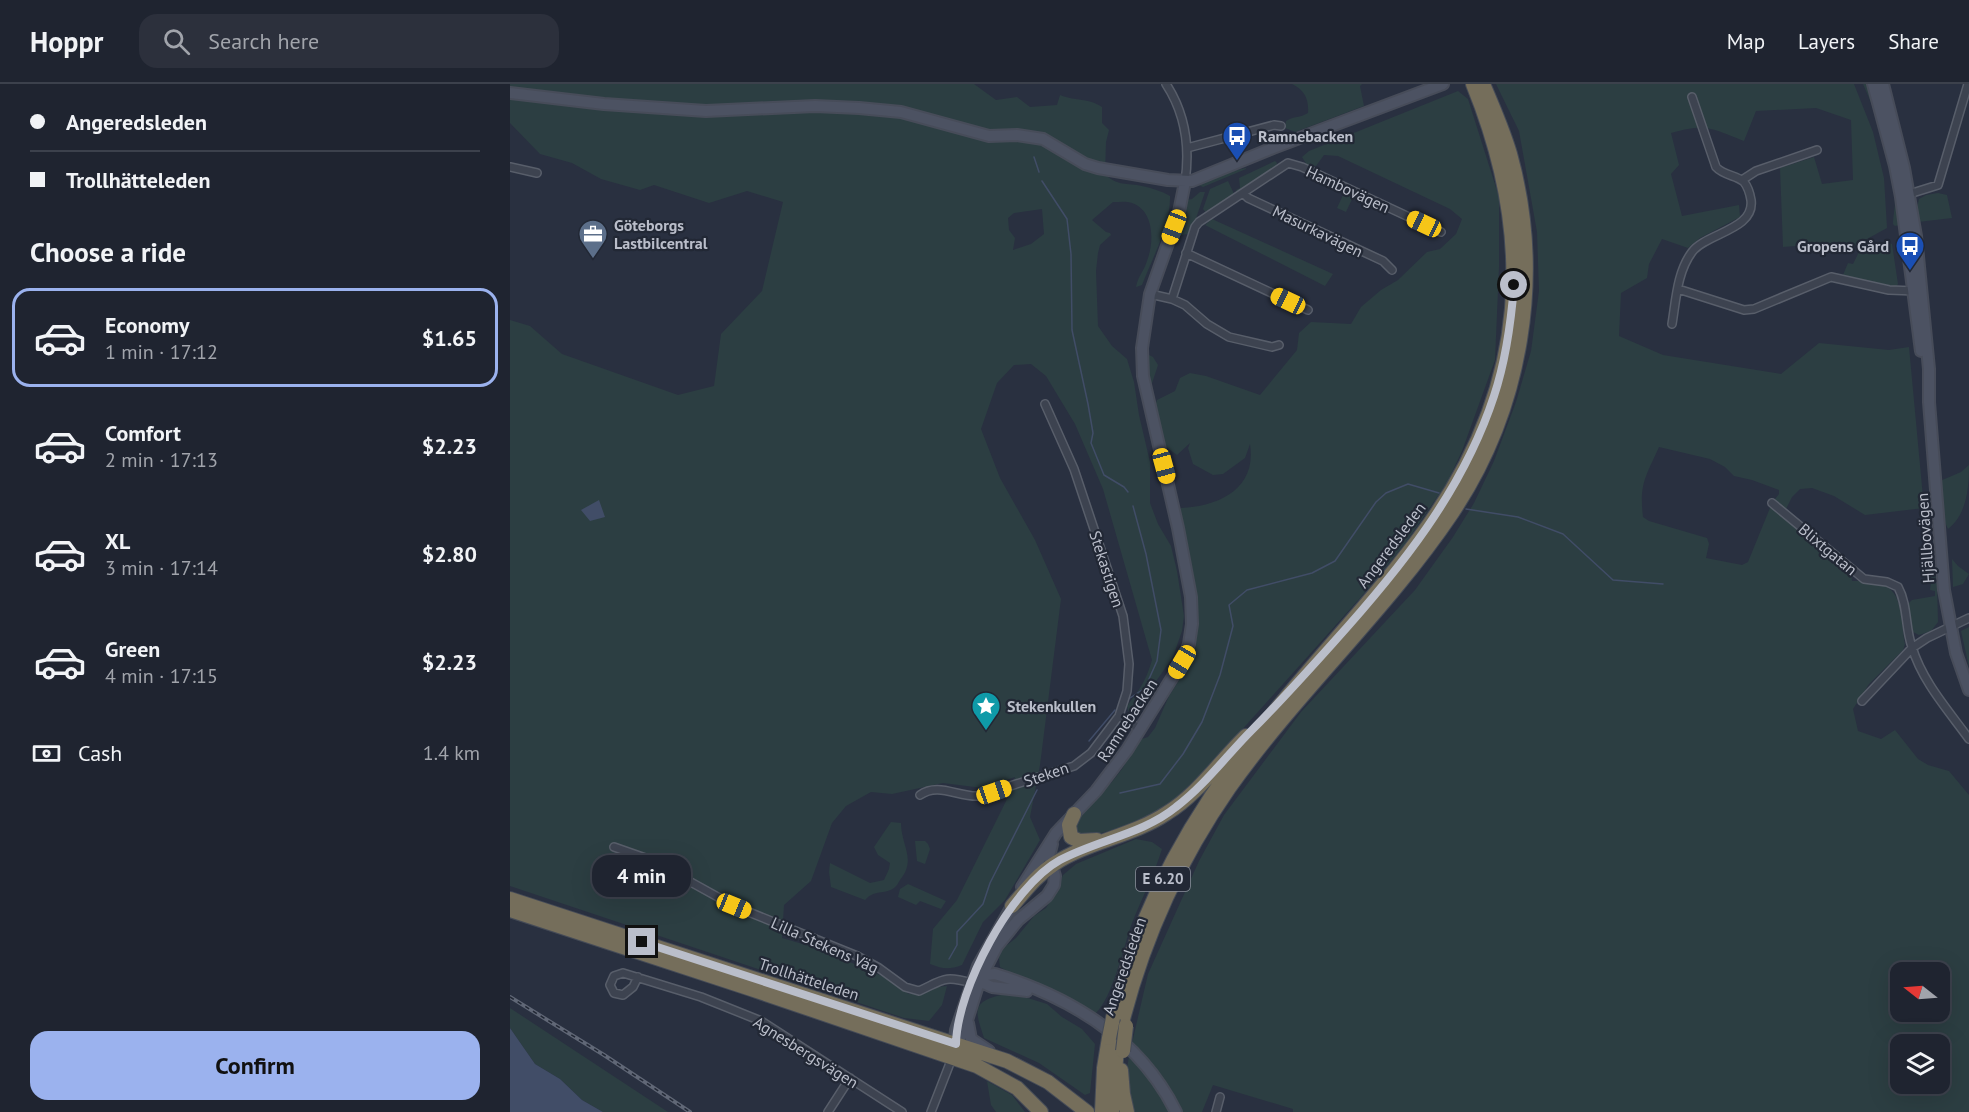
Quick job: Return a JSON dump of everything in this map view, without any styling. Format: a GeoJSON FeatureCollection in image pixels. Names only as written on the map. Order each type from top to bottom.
{"type":"FeatureCollection","features":[{"type":"Feature","properties":{"kind":"highway","name":"Angeredsleden"},"geometry":{"type":"LineString","coordinates":[[1120,1023],[1122,981],[1136,939],[1157,890],[1176,854],[1227,773],[1290,692],[1382,585],[1435,515],[1474,447],[1495,395],[1508,340],[1514,285],[1514,255],[1507,193],[1477,85]]}},
{"type":"Feature","properties":{"kind":"highway","name":"Angeredsleden"},"geometry":{"type":"LineString","coordinates":[[1120,1023],[1146,945],[1173,885],[1228,789],[1294,705],[1395,588],[1435,537],[1465,492],[1496,429],[1506,402],[1517,359],[1524,310],[1526,274],[1524,230],[1510,153],[1477,85]]}},
{"type":"Feature","properties":{"kind":"highway"},"geometry":{"type":"LineString","coordinates":[[1012,906],[1029,885],[1051,866],[1069,856],[1150,823],[1175,808],[1290,692]]}},
{"type":"Feature","properties":{"kind":"highway"},"geometry":{"type":"LineString","coordinates":[[1074,814],[1069,830],[1074,839],[1085,842],[1117,836]]}},
{"type":"Feature","properties":{"kind":"highway","name":"Trollhätteleden"},"geometry":{"type":"LineString","coordinates":[[510,899],[954,1051],[1026,1095],[1041,1112]]}},
{"type":"Feature","properties":{"kind":"highway","name":"Trollhätteleden"},"geometry":{"type":"LineString","coordinates":[[510,910],[954,1051],[1007,1061],[1048,1082],[1087,1112]]}},
{"type":"Feature","properties":{"kind":"highway"},"geometry":{"type":"LineString","coordinates":[[1102,1112],[1109,1068],[1120,1023]]}},
{"type":"Feature","properties":{"kind":"highway"},"geometry":{"type":"LineString","coordinates":[[1116,1045],[1127,1112]]}},
{"type":"Feature","properties":{"kind":"highway"},"geometry":{"type":"LineString","coordinates":[[1109,1068],[1112,1112]]}},
{"type":"Feature","properties":{"kind":"street","name":"Ramnebacken"},"geometry":{"type":"LineString","coordinates":[[954,1051],[956,1030],[986,951],[1056,833],[1112,771],[1182,662],[1189,644],[1192,624],[1191,597],[1185,561],[1143,376],[1144,320],[1154,277],[1177,220],[1185,182],[1187,148],[1180,115],[1166,84]]}},
{"type":"Feature","properties":{"kind":"street"},"geometry":{"type":"LineString","coordinates":[[510,93],[604,104],[705,111],[815,106],[901,112],[989,136],[1017,135],[1043,139],[1085,164],[1098,168],[1185,182],[1202,178],[1273,148],[1443,84]]}},
{"type":"Feature","properties":{"kind":"street","name":"Hjällbovägen"},"geometry":{"type":"LineString","coordinates":[[1873,84],[1905,196]]}},
{"type":"Feature","properties":{"kind":"street","name":"Hjällbovägen"},"geometry":{"type":"LineString","coordinates":[[1883,84],[1905,196],[1917,291],[1917,333],[1928,381],[1944,590],[1959,664],[1969,690]]}},
{"type":"Feature","properties":{"kind":"street"},"geometry":{"type":"LineString","coordinates":[[1905,196],[1938,185],[1968,84]]}},
{"type":"Feature","properties":{"kind":"street"},"geometry":{"type":"LineString","coordinates":[[1672,324],[1682,272],[1696,248],[1741,222],[1748,216],[1751,209],[1751,197],[1742,180],[1725,174],[1716,167],[1692,97]]}},
{"type":"Feature","properties":{"kind":"street"},"geometry":{"type":"LineString","coordinates":[[1187,148],[1271,126],[1281,126]]}},
{"type":"Feature","properties":{"kind":"street"},"geometry":{"type":"LineString","coordinates":[[1742,180],[1756,171],[1817,150]]}},
{"type":"Feature","properties":{"kind":"street","name":"Hambovägen"},"geometry":{"type":"LineString","coordinates":[[1243,194],[1288,163],[1302,167],[1441,232]]}},
{"type":"Feature","properties":{"kind":"street"},"geometry":{"type":"LineString","coordinates":[[510,167],[537,173]]}},
{"type":"Feature","properties":{"kind":"street"},"geometry":{"type":"LineString","coordinates":[[1172,299],[1195,227],[1199,222],[1243,194]]}},
{"type":"Feature","properties":{"kind":"street","name":"Masurkavägen"},"geometry":{"type":"LineString","coordinates":[[1243,194],[1383,261],[1392,270]]}},
{"type":"Feature","properties":{"kind":"street"},"geometry":{"type":"LineString","coordinates":[[1186,253],[1308,310]]}},
{"type":"Feature","properties":{"kind":"street"},"geometry":{"type":"LineString","coordinates":[[1678,289],[1744,310],[1754,309],[1831,277],[1889,290],[1917,291]]}},
{"type":"Feature","properties":{"kind":"street"},"geometry":{"type":"LineString","coordinates":[[1150,294],[1172,299],[1185,305],[1207,324],[1229,337],[1272,347],[1279,345]]}},
{"type":"Feature","properties":{"kind":"street","name":"Stekastigen"},"geometry":{"type":"LineString","coordinates":[[1045,404],[1074,469],[1123,616],[1130,664],[1127,691],[1119,716]]}},
{"type":"Feature","properties":{"kind":"street","name":"Blixtgatan"},"geometry":{"type":"LineString","coordinates":[[1772,503],[1864,579],[1887,582],[1898,587],[1905,608],[1912,648],[1924,675],[1969,739]]}},
{"type":"Feature","properties":{"kind":"street"},"geometry":{"type":"LineString","coordinates":[[1862,701],[1912,648],[1969,618]]}},
{"type":"Feature","properties":{"kind":"street"},"geometry":{"type":"LineString","coordinates":[[1119,716],[1140,729]]}},
{"type":"Feature","properties":{"kind":"street","name":"Steken"},"geometry":{"type":"LineString","coordinates":[[920,795],[941,789],[958,795],[978,796],[1064,769],[1080,762],[1091,753],[1119,716]]}},
{"type":"Feature","properties":{"kind":"street","name":"Ramnebacken"},"geometry":{"type":"LineString","coordinates":[[954,1051],[969,1014],[976,981],[997,946],[1010,929],[1052,890],[1055,880],[1049,856],[1056,833]]}},
{"type":"Feature","properties":{"kind":"street","name":"Lilla Stekens Väg"},"geometry":{"type":"LineString","coordinates":[[614,847],[651,861],[734,906],[857,956],[910,990],[919,991],[937,981],[949,979],[976,981]]}},
{"type":"Feature","properties":{"kind":"street"},"geometry":{"type":"LineString","coordinates":[[976,981],[985,975],[995,974],[1076,1008],[1128,1045],[1148,1067],[1176,1112]]}},
{"type":"Feature","properties":{"kind":"street","name":"Agnesbergsvägen"},"geometry":{"type":"LineString","coordinates":[[638,977],[701,997],[761,1021],[902,1112]]}},
{"type":"Feature","properties":{"kind":"street"},"geometry":{"type":"LineString","coordinates":[[976,981],[988,986],[1041,993]]}},
{"type":"Feature","properties":{"kind":"street"},"geometry":{"type":"LineString","coordinates":[[1007,1061],[971,1039],[969,1014],[981,997],[988,992],[1014,989]]}},
{"type":"Feature","properties":{"kind":"street"},"geometry":{"type":"LineString","coordinates":[[931,1112],[954,1051]]}},
{"type":"Feature","properties":{"kind":"street"},"geometry":{"type":"LineString","coordinates":[[828,1112],[850,1078]]}},
{"type":"Feature","properties":{"kind":"street"},"geometry":{"type":"LineString","coordinates":[[1216,1112],[1220,1097]]}},
{"type":"Feature","properties":{"kind":"shaded area"},"geometry":{"type":"Polygon","coordinates":[[[510,84],[974,84],[996,100],[1017,97],[1030,107],[1057,105],[1060,95],[1097,104],[1102,107],[1102,123],[1109,130],[1106,142],[1105,174],[1118,182],[1149,188],[1170,196],[1167,218],[1160,241],[1142,285],[1136,287],[1146,265],[1151,245],[1151,228],[1145,213],[1132,203],[1113,202],[1092,220],[1111,235],[1100,245],[1098,253],[1096,271],[1098,326],[1112,346],[1127,359],[1134,382],[1150,462],[1150,503],[1158,524],[1171,546],[1177,571],[1184,616],[1182,631],[1173,657],[1133,714],[1129,714],[1127,706],[1142,684],[1152,660],[1103,489],[1075,424],[1046,376],[1031,364],[1014,365],[997,383],[981,429],[1000,478],[1035,540],[1061,599],[1040,765],[1030,817],[1040,840],[1005,900],[983,922],[962,965],[953,968],[942,968],[930,964],[933,929],[957,900],[1009,795],[1015,777],[983,788],[943,783],[892,794],[871,792],[846,806],[832,823],[811,881],[784,905],[782,938],[820,949],[884,977],[909,994],[923,994],[938,987],[947,986],[942,1005],[929,1021],[904,1018],[510,886],[510,320],[530,326],[562,354],[678,395],[714,386],[721,334],[762,291],[783,202],[747,191],[709,203],[654,185],[640,190],[601,179],[572,163],[540,154],[510,123],[510,84]],[[1042,209],[1014,213],[1008,218],[1009,230],[1015,238],[1013,250],[1031,244],[1044,234],[1042,209]]]}},
{"type":"Feature","properties":{"kind":"shaded area"},"geometry":{"type":"Polygon","coordinates":[[[1292,84],[1362,84],[1360,86],[1364,106],[1295,132],[1285,128],[1286,121],[1308,113],[1308,108],[1303,92],[1292,84]]]}},
{"type":"Feature","properties":{"kind":"shaded area"},"geometry":{"type":"Polygon","coordinates":[[[1496,84],[1854,84],[1873,132],[1884,178],[1887,228],[1847,250],[1833,243],[1783,247],[1780,168],[1814,157],[1822,184],[1853,180],[1851,120],[1816,108],[1756,111],[1744,141],[1708,128],[1693,128],[1671,133],[1679,165],[1671,174],[1682,216],[1739,205],[1740,217],[1700,238],[1688,248],[1662,239],[1649,264],[1647,278],[1621,293],[1619,336],[1663,355],[1781,374],[1819,343],[1889,350],[1909,347],[1924,508],[1865,515],[1834,496],[1812,488],[1800,489],[1792,497],[1782,517],[1851,573],[1852,581],[1881,584],[1896,596],[1902,616],[1905,644],[1903,650],[1869,684],[1853,709],[1858,731],[1881,739],[1895,730],[1918,759],[1928,765],[1949,771],[1969,795],[1969,1112],[1293,1112],[1293,1109],[1213,1085],[1202,1112],[1120,1112],[1129,1056],[1148,974],[1199,861],[1224,815],[1301,712],[1415,590],[1474,503],[1494,461],[1516,402],[1531,351],[1539,291],[1537,232],[1519,131],[1496,84]],[[1659,447],[1643,488],[1643,517],[1649,521],[1707,538],[1709,544],[1706,558],[1742,565],[1748,562],[1779,490],[1734,476],[1725,467],[1710,459],[1659,447]]]}},
{"type":"Feature","properties":{"kind":"shaded area"},"geometry":{"type":"Polygon","coordinates":[[[1863,84],[1870,84],[1890,159],[1900,225],[1893,224],[1895,201],[1892,173],[1874,110],[1863,84]]]}},
{"type":"Feature","properties":{"kind":"shaded area"},"geometry":{"type":"Polygon","coordinates":[[[1458,91],[1468,99],[1499,197],[1499,267],[1495,360],[1462,451],[1447,483],[1404,545],[1361,597],[1204,772],[1167,806],[1140,822],[1084,838],[1075,834],[1078,814],[1111,783],[1139,740],[1148,737],[1155,728],[1169,696],[1183,674],[1194,639],[1179,512],[1181,508],[1209,503],[1232,492],[1248,473],[1251,460],[1250,444],[1245,458],[1223,474],[1213,475],[1193,464],[1188,448],[1190,443],[1177,455],[1162,444],[1154,409],[1157,400],[1175,391],[1180,378],[1190,373],[1206,376],[1260,395],[1297,350],[1299,333],[1311,322],[1351,324],[1361,307],[1381,290],[1398,280],[1427,252],[1440,249],[1456,234],[1462,219],[1450,209],[1338,156],[1324,155],[1316,166],[1307,165],[1302,157],[1309,151],[1458,91]]]}},
{"type":"Feature","properties":{"kind":"shaded area"},"geometry":{"type":"Polygon","coordinates":[[[1275,161],[1276,166],[1238,194],[1236,190],[1240,188],[1239,178],[1275,161]]]}},
{"type":"Feature","properties":{"kind":"shaded area"},"geometry":{"type":"Polygon","coordinates":[[[1246,168],[1203,187],[1199,185],[1228,172],[1246,168]]]}},
{"type":"Feature","properties":{"kind":"shaded area"},"geometry":{"type":"Polygon","coordinates":[[[1228,181],[1235,196],[1207,214],[1203,209],[1210,189],[1228,181]]]}},
{"type":"Feature","properties":{"kind":"shaded area"},"geometry":{"type":"Polygon","coordinates":[[[1200,192],[1205,192],[1191,233],[1178,236],[1187,200],[1200,192]]]}},
{"type":"Feature","properties":{"kind":"shaded area"},"geometry":{"type":"Polygon","coordinates":[[[1344,193],[1353,197],[1346,212],[1337,208],[1344,193]]]}},
{"type":"Feature","properties":{"kind":"shaded area"},"geometry":{"type":"Polygon","coordinates":[[[1938,193],[1947,195],[1952,218],[1918,222],[1919,199],[1938,193]]]}},
{"type":"Feature","properties":{"kind":"shaded area"},"geometry":{"type":"Polygon","coordinates":[[[1212,219],[1333,274],[1325,286],[1205,225],[1212,219]]]}},
{"type":"Feature","properties":{"kind":"shaded area"},"geometry":{"type":"Polygon","coordinates":[[[1886,241],[1892,244],[1898,284],[1896,287],[1843,275],[1848,263],[1853,264],[1859,252],[1886,241]]]}},
{"type":"Feature","properties":{"kind":"shaded area"},"geometry":{"type":"Polygon","coordinates":[[[1149,355],[1158,365],[1149,387],[1147,357],[1149,355]]]}},
{"type":"Feature","properties":{"kind":"shaded area"},"geometry":{"type":"Polygon","coordinates":[[[1969,465],[1966,500],[1959,516],[1948,529],[1944,520],[1940,481],[1961,472],[1969,465]]]}},
{"type":"Feature","properties":{"kind":"shaded area"},"geometry":{"type":"Polygon","coordinates":[[[1952,559],[1969,574],[1963,584],[1953,587],[1952,559]]]}},
{"type":"Feature","properties":{"kind":"shaded area"},"geometry":{"type":"Polygon","coordinates":[[[1933,564],[1937,585],[1938,622],[1931,631],[1919,635],[1913,632],[1908,604],[1912,600],[1935,596],[1935,591],[1930,590],[1933,564]]]}},
{"type":"Feature","properties":{"kind":"shaded area"},"geometry":{"type":"Polygon","coordinates":[[[1969,627],[1969,667],[1961,631],[1969,627]]]}},
{"type":"Feature","properties":{"kind":"shaded area"},"geometry":{"type":"Polygon","coordinates":[[[891,822],[901,823],[908,859],[905,872],[896,886],[890,890],[872,894],[865,900],[831,887],[830,863],[870,883],[884,880],[890,863],[878,855],[874,847],[891,822]]]}},
{"type":"Feature","properties":{"kind":"shaded area"},"geometry":{"type":"Polygon","coordinates":[[[1136,839],[1152,842],[1162,849],[1132,923],[1117,972],[1107,996],[1095,1014],[1053,991],[1000,967],[999,958],[1002,949],[1016,938],[1034,916],[1046,908],[1063,875],[1076,864],[1136,839]]]}},
{"type":"Feature","properties":{"kind":"shaded area"},"geometry":{"type":"Polygon","coordinates":[[[915,841],[925,841],[928,844],[930,849],[925,864],[917,861],[915,841]]]}},
{"type":"Feature","properties":{"kind":"shaded area"},"geometry":{"type":"Polygon","coordinates":[[[908,884],[946,901],[941,909],[920,901],[916,905],[898,897],[900,889],[908,884]]]}},
{"type":"Feature","properties":{"kind":"shaded area"},"geometry":{"type":"Polygon","coordinates":[[[1001,995],[1018,995],[1047,1004],[1062,1017],[1082,1029],[1095,1044],[1090,1093],[1085,1095],[1039,1063],[984,1038],[978,1010],[984,1001],[1001,995]]]}},
{"type":"Feature","properties":{"kind":"shaded area"},"geometry":{"type":"Polygon","coordinates":[[[510,1008],[668,1112],[603,1112],[582,1100],[560,1079],[535,1064],[510,1028],[510,1008]]]}},
{"type":"Feature","properties":{"kind":"shaded area"},"geometry":{"type":"Polygon","coordinates":[[[987,1081],[1012,1095],[1025,1112],[996,1112],[991,1105],[987,1081]]]}},
{"type":"Feature","properties":{"kind":"water"},"geometry":{"type":"Polygon","coordinates":[[[599,500],[605,517],[590,521],[581,510],[599,500]]]}},
{"type":"Feature","properties":{"kind":"water"},"geometry":{"type":"Polygon","coordinates":[[[510,1028],[535,1064],[560,1079],[582,1100],[603,1112],[510,1112],[510,1028]]]}},
{"type":"Feature","properties":{"kind":"waterway"},"geometry":{"type":"LineString","coordinates":[[1034,157],[1039,172]]}},
{"type":"Feature","properties":{"kind":"waterway"},"geometry":{"type":"LineString","coordinates":[[1042,181],[1067,219],[1071,254],[1072,330],[1093,433],[1091,443],[1104,475],[1128,492]]}},
{"type":"Feature","properties":{"kind":"waterway"},"geometry":{"type":"LineString","coordinates":[[1120,793],[1160,784],[1183,754],[1202,722],[1220,675],[1233,626],[1229,605],[1247,590],[1312,573],[1335,561],[1376,502],[1386,493],[1408,484],[1439,493]]}},
{"type":"Feature","properties":{"kind":"waterway"},"geometry":{"type":"LineString","coordinates":[[1127,700],[1145,688],[1157,661],[1161,630],[1146,554],[1133,506]]}},
{"type":"Feature","properties":{"kind":"waterway"},"geometry":{"type":"LineString","coordinates":[[1466,509],[1518,517],[1563,534],[1613,580],[1663,584]]}},
{"type":"Feature","properties":{"kind":"waterway"},"geometry":{"type":"LineString","coordinates":[[1089,741],[1115,710]]}},
{"type":"Feature","properties":{"kind":"waterway"},"geometry":{"type":"LineString","coordinates":[[949,959],[957,945],[957,932],[983,904],[990,883],[1037,790]]}},
{"type":"Feature","properties":{"kind":"railway"},"geometry":{"type":"LineString","coordinates":[[510,997],[690,1112]]}},
{"type":"Feature","properties":{"kind":"place","name":"Ramnebacken"},"geometry":{"type":"Point","coordinates":[1237,162]}},
{"type":"Feature","properties":{"kind":"place","name":"Göteborgs Lastbilcentral"},"geometry":{"type":"Point","coordinates":[593,260]}},
{"type":"Feature","properties":{"kind":"place","name":"Gropens Gård"},"geometry":{"type":"Point","coordinates":[1910,272]}},
{"type":"Feature","properties":{"kind":"place","name":"Stekenkullen"},"geometry":{"type":"Point","coordinates":[986,732]}},
{"type":"Feature","properties":{"kind":"route"},"geometry":{"type":"LineString","coordinates":[[642,942],[956,1044],[956,1030],[978,966],[1012,906],[1029,885],[1062,859],[1150,823],[1186,799],[1290,692],[1382,585],[1431,522],[1474,447],[1495,395],[1508,340],[1514,285]]}}]}
